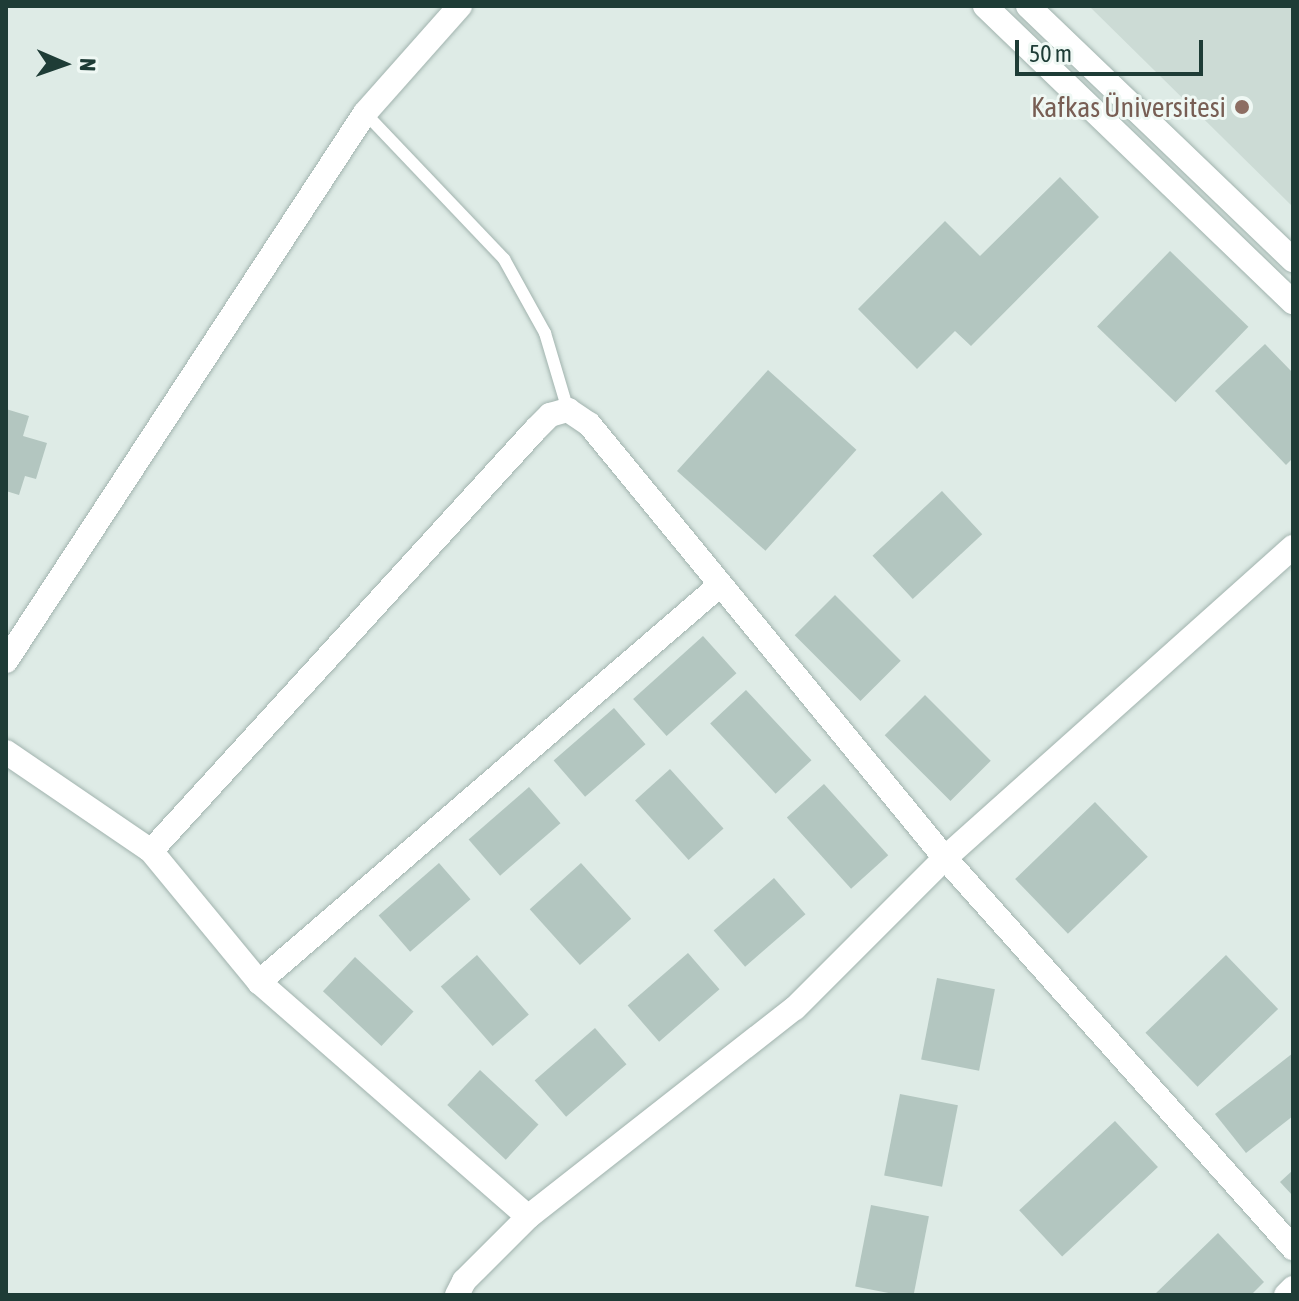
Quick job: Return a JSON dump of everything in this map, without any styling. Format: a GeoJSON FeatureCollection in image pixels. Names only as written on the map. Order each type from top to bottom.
{"type":"FeatureCollection","features":[{"type":"Feature","properties":{"kind":"street"},"geometry":{"type":"LineString","coordinates":[[6,661],[365,113],[460,6]]}},
{"type":"Feature","properties":{"kind":"street"},"geometry":{"type":"LineString","coordinates":[[985,6],[1293,302]]}},
{"type":"Feature","properties":{"kind":"street"},"geometry":{"type":"LineString","coordinates":[[1028,6],[1293,260]]}},
{"type":"Feature","properties":{"kind":"street"},"geometry":{"type":"LineString","coordinates":[[151,851],[536,429],[550,415],[568,410],[589,424],[945,858],[1293,1248]]}},
{"type":"Feature","properties":{"kind":"street"},"geometry":{"type":"LineString","coordinates":[[457,1295],[464,1281],[528,1217],[795,1008],[945,858],[1293,547]]}},
{"type":"Feature","properties":{"kind":"street"},"geometry":{"type":"LineString","coordinates":[[259,982],[720,585]]}},
{"type":"Feature","properties":{"kind":"street"},"geometry":{"type":"LineString","coordinates":[[6,752],[151,851],[259,982],[528,1217]]}},
{"type":"Feature","properties":{"kind":"street"},"geometry":{"type":"LineString","coordinates":[[1286,1295],[1293,1288]]}},
{"type":"Feature","properties":{"kind":"lane"},"geometry":{"type":"LineString","coordinates":[[365,113],[486,237],[520,282],[555,358],[568,410]]}},
{"type":"Feature","properties":{"kind":"shaded area","name":"Kafkas Üniversitesi"},"geometry":{"type":"Polygon","coordinates":[[[1089,6],[1293,6],[1293,207],[1089,6]]]}},
{"type":"Feature","properties":{"kind":"building"},"geometry":{"type":"Polygon","coordinates":[[[1060,177],[1099,217],[971,346],[955,331],[917,369],[858,309],[945,221],[980,256],[1060,177]]]}},
{"type":"Feature","properties":{"kind":"building"},"geometry":{"type":"Polygon","coordinates":[[[1170,251],[1248,327],[1175,402],[1097,327],[1170,251]]]}},
{"type":"Feature","properties":{"kind":"building"},"geometry":{"type":"Polygon","coordinates":[[[1265,344],[1293,373],[1293,458],[1286,465],[1215,391],[1265,344]]]}},
{"type":"Feature","properties":{"kind":"building"},"geometry":{"type":"Polygon","coordinates":[[[768,370],[856,450],[765,551],[677,471],[768,370]]]}},
{"type":"Feature","properties":{"kind":"building"},"geometry":{"type":"Polygon","coordinates":[[[6,409],[29,416],[23,436],[47,443],[36,479],[25,476],[19,495],[6,491],[6,409]]]}},
{"type":"Feature","properties":{"kind":"building"},"geometry":{"type":"Polygon","coordinates":[[[942,491],[982,534],[913,599],[873,556],[942,491]]]}},
{"type":"Feature","properties":{"kind":"building"},"geometry":{"type":"Polygon","coordinates":[[[835,595],[901,661],[860,701],[795,635],[835,595]]]}},
{"type":"Feature","properties":{"kind":"building"},"geometry":{"type":"Polygon","coordinates":[[[703,636],[736,673],[667,736],[633,699],[703,636]]]}},
{"type":"Feature","properties":{"kind":"building"},"geometry":{"type":"Polygon","coordinates":[[[746,690],[811,760],[776,794],[710,723],[746,690]]]}},
{"type":"Feature","properties":{"kind":"building"},"geometry":{"type":"Polygon","coordinates":[[[925,695],[991,761],[950,801],[885,735],[925,695]]]}},
{"type":"Feature","properties":{"kind":"building"},"geometry":{"type":"Polygon","coordinates":[[[614,708],[645,744],[585,797],[554,760],[614,708]]]}},
{"type":"Feature","properties":{"kind":"building"},"geometry":{"type":"Polygon","coordinates":[[[670,769],[724,828],[689,860],[635,800],[670,769]]]}},
{"type":"Feature","properties":{"kind":"building"},"geometry":{"type":"Polygon","coordinates":[[[824,784],[888,855],[851,889],[787,817],[824,784]]]}},
{"type":"Feature","properties":{"kind":"building"},"geometry":{"type":"Polygon","coordinates":[[[529,787],[560,823],[500,876],[469,839],[529,787]]]}},
{"type":"Feature","properties":{"kind":"building"},"geometry":{"type":"Polygon","coordinates":[[[1095,802],[1148,857],[1068,934],[1015,879],[1095,802]]]}},
{"type":"Feature","properties":{"kind":"building"},"geometry":{"type":"Polygon","coordinates":[[[439,863],[470,899],[410,952],[379,915],[439,863]]]}},
{"type":"Feature","properties":{"kind":"building"},"geometry":{"type":"Polygon","coordinates":[[[581,863],[631,919],[580,965],[530,909],[581,863]]]}},
{"type":"Feature","properties":{"kind":"building"},"geometry":{"type":"Polygon","coordinates":[[[774,878],[805,914],[745,967],[714,930],[774,878]]]}},
{"type":"Feature","properties":{"kind":"building"},"geometry":{"type":"Polygon","coordinates":[[[688,953],[719,989],[659,1042],[628,1005],[688,953]]]}},
{"type":"Feature","properties":{"kind":"building"},"geometry":{"type":"Polygon","coordinates":[[[477,955],[529,1015],[493,1046],[441,986],[477,955]]]}},
{"type":"Feature","properties":{"kind":"building"},"geometry":{"type":"Polygon","coordinates":[[[1226,955],[1278,1009],[1198,1087],[1145,1033],[1226,955]]]}},
{"type":"Feature","properties":{"kind":"building"},"geometry":{"type":"Polygon","coordinates":[[[355,957],[414,1012],[381,1046],[323,991],[355,957]]]}},
{"type":"Feature","properties":{"kind":"building"},"geometry":{"type":"Polygon","coordinates":[[[937,978],[995,989],[979,1071],[921,1059],[937,978]]]}},
{"type":"Feature","properties":{"kind":"building"},"geometry":{"type":"Polygon","coordinates":[[[595,1028],[626,1064],[566,1117],[535,1080],[595,1028]]]}},
{"type":"Feature","properties":{"kind":"building"},"geometry":{"type":"Polygon","coordinates":[[[1293,1053],[1293,1116],[1246,1153],[1215,1114],[1293,1053]]]}},
{"type":"Feature","properties":{"kind":"building"},"geometry":{"type":"Polygon","coordinates":[[[480,1070],[539,1125],[506,1160],[447,1105],[480,1070]]]}},
{"type":"Feature","properties":{"kind":"building"},"geometry":{"type":"Polygon","coordinates":[[[900,1094],[958,1105],[942,1187],[884,1175],[900,1094]]]}},
{"type":"Feature","properties":{"kind":"building"},"geometry":{"type":"Polygon","coordinates":[[[1115,1121],[1158,1167],[1062,1256],[1019,1210],[1115,1121]]]}},
{"type":"Feature","properties":{"kind":"building"},"geometry":{"type":"Polygon","coordinates":[[[1293,1170],[1293,1196],[1280,1182],[1293,1170]]]}},
{"type":"Feature","properties":{"kind":"building"},"geometry":{"type":"Polygon","coordinates":[[[871,1205],[929,1216],[914,1295],[855,1286],[871,1205]]]}},
{"type":"Feature","properties":{"kind":"building"},"geometry":{"type":"Polygon","coordinates":[[[1218,1233],[1264,1282],[1251,1295],[1154,1295],[1218,1233]]]}},
{"type":"Feature","properties":{"kind":"place","name":"Kafkas Üniversitesi"},"geometry":{"type":"Point","coordinates":[1242,107]}}]}
